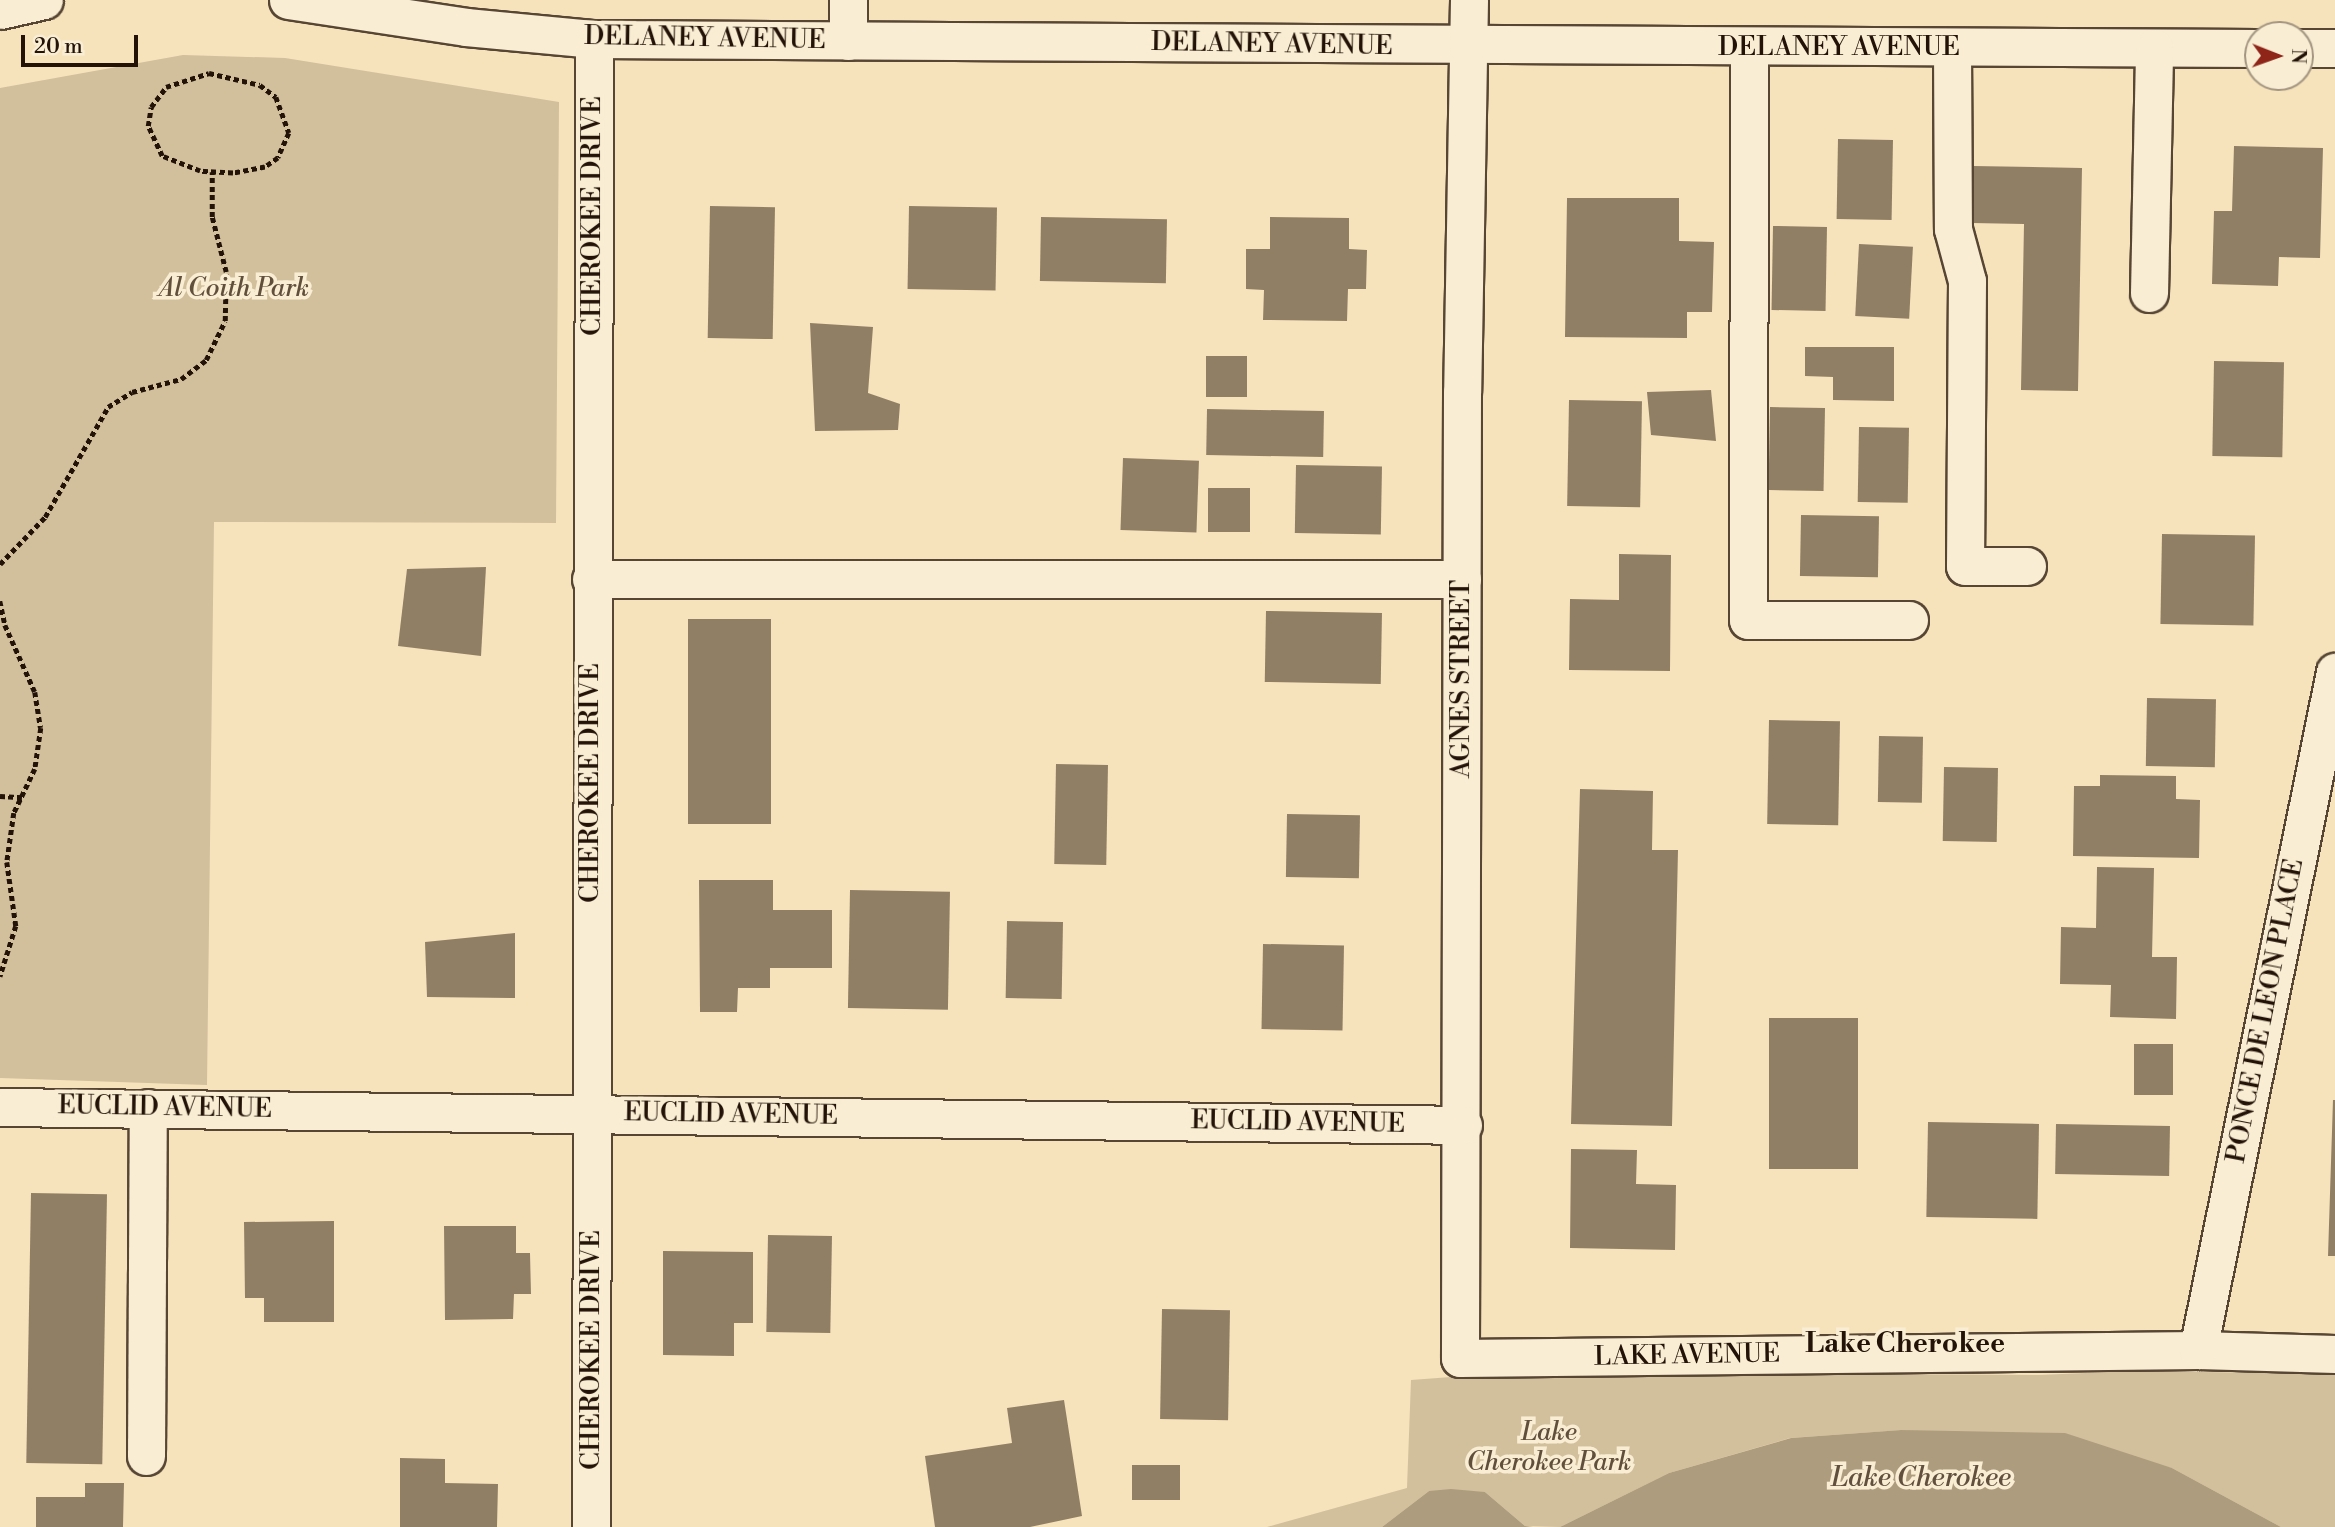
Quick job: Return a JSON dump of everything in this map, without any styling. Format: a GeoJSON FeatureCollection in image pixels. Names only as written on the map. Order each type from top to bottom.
{"type":"FeatureCollection","features":[{"type":"Feature","properties":{"kind":"street"},"geometry":{"type":"LineString","coordinates":[[0,10],[44,0]]}},
{"type":"Feature","properties":{"kind":"street","name":"DELANEY AVENUE"},"geometry":{"type":"LineString","coordinates":[[288,0],[466,27],[594,39],[1469,47],[2244,48]]}},
{"type":"Feature","properties":{"kind":"street"},"geometry":{"type":"LineString","coordinates":[[848,0],[848,41]]}},
{"type":"Feature","properties":{"kind":"street","name":"AGNES STREET"},"geometry":{"type":"LineString","coordinates":[[1460,1358],[1463,1125],[1462,579],[1469,0]]}},
{"type":"Feature","properties":{"kind":"street","name":"CHEROKEE DRIVE"},"geometry":{"type":"LineString","coordinates":[[592,1527],[591,579],[594,39]]}},
{"type":"Feature","properties":{"kind":"street"},"geometry":{"type":"LineString","coordinates":[[1749,48],[1748,620],[1909,620]]}},
{"type":"Feature","properties":{"kind":"street"},"geometry":{"type":"LineString","coordinates":[[1952,48],[1953,229],[1967,281],[1965,566],[2027,566]]}},
{"type":"Feature","properties":{"kind":"street"},"geometry":{"type":"LineString","coordinates":[[2149,293],[2154,48]]}},
{"type":"Feature","properties":{"kind":"street"},"geometry":{"type":"LineString","coordinates":[[2314,48],[2335,48]]}},
{"type":"Feature","properties":{"kind":"street"},"geometry":{"type":"LineString","coordinates":[[591,579],[1462,579]]}},
{"type":"Feature","properties":{"kind":"street","name":"PONCE DE LEON PLACE"},"geometry":{"type":"LineString","coordinates":[[2198,1350],[2335,672]]}},
{"type":"Feature","properties":{"kind":"street","name":"EUCLID AVENUE"},"geometry":{"type":"LineString","coordinates":[[0,1107],[1463,1125]]}},
{"type":"Feature","properties":{"kind":"street"},"geometry":{"type":"LineString","coordinates":[[146,1456],[148,1108]]}},
{"type":"Feature","properties":{"kind":"street","name":"LAKE AVENUE"},"geometry":{"type":"LineString","coordinates":[[1460,1358],[2198,1350],[2335,1354]]}},
{"type":"Feature","properties":{"kind":"path"},"geometry":{"type":"LineString","coordinates":[[209,73],[251,82],[276,97],[289,134],[278,158],[265,167],[212,172],[177,165],[162,156],[148,126],[151,107],[166,87],[209,73]]}},
{"type":"Feature","properties":{"kind":"path"},"geometry":{"type":"LineString","coordinates":[[0,564],[45,517],[108,407],[132,392],[181,379],[206,360],[225,321],[226,272],[212,217],[212,172]]}},
{"type":"Feature","properties":{"kind":"path"},"geometry":{"type":"LineString","coordinates":[[0,601],[5,625],[35,692],[41,728],[34,769],[14,813],[7,862],[16,926],[0,977]]}},
{"type":"Feature","properties":{"kind":"path"},"geometry":{"type":"LineString","coordinates":[[0,796],[22,797]]}},
{"type":"Feature","properties":{"kind":"green space","name":"Al Coith Park"},"geometry":{"type":"Polygon","coordinates":[[[183,55],[285,58],[559,102],[556,523],[214,522],[207,1085],[0,1078],[0,88],[183,55]]]}},
{"type":"Feature","properties":{"kind":"green space","name":"Lake Cherokee Park"},"geometry":{"type":"Polygon","coordinates":[[[2133,1371],[2335,1374],[2335,1527],[2281,1527],[2172,1468],[1902,1430],[1790,1438],[1669,1473],[1560,1527],[1525,1526],[1485,1492],[1429,1491],[1382,1527],[1267,1527],[1407,1488],[1411,1380],[1518,1372],[2039,1375],[2133,1371]]]}},
{"type":"Feature","properties":{"kind":"water","name":"Lake Cherokee"},"geometry":{"type":"Polygon","coordinates":[[[1901,1430],[2065,1433],[2172,1468],[2281,1527],[1560,1527],[1669,1473],[1791,1438],[1901,1430]]]}},
{"type":"Feature","properties":{"kind":"water"},"geometry":{"type":"Polygon","coordinates":[[[1451,1489],[1485,1492],[1525,1526],[1533,1527],[1382,1527],[1429,1491],[1451,1489]]]}},
{"type":"Feature","properties":{"kind":"building"},"geometry":{"type":"Polygon","coordinates":[[[1838,139],[1893,140],[1892,220],[1837,219],[1838,139]]]}},
{"type":"Feature","properties":{"kind":"building"},"geometry":{"type":"Polygon","coordinates":[[[2234,146],[2323,148],[2320,258],[2279,257],[2278,286],[2212,284],[2214,211],[2232,211],[2234,146]]]}},
{"type":"Feature","properties":{"kind":"building"},"geometry":{"type":"Polygon","coordinates":[[[1973,166],[2082,168],[2078,391],[2021,390],[2024,224],[1972,223],[1973,166]]]}},
{"type":"Feature","properties":{"kind":"building"},"geometry":{"type":"Polygon","coordinates":[[[1567,198],[1679,198],[1679,241],[1714,242],[1712,312],[1687,312],[1687,338],[1565,337],[1567,198]]]}},
{"type":"Feature","properties":{"kind":"building"},"geometry":{"type":"Polygon","coordinates":[[[710,206],[775,207],[773,339],[708,338],[710,206]]]}},
{"type":"Feature","properties":{"kind":"building"},"geometry":{"type":"Polygon","coordinates":[[[909,206],[997,208],[996,291],[908,289],[909,206]]]}},
{"type":"Feature","properties":{"kind":"building"},"geometry":{"type":"Polygon","coordinates":[[[1041,217],[1167,219],[1166,283],[1040,281],[1041,217]]]}},
{"type":"Feature","properties":{"kind":"building"},"geometry":{"type":"Polygon","coordinates":[[[1270,217],[1349,218],[1349,249],[1367,250],[1366,289],[1348,289],[1347,321],[1263,320],[1264,290],[1246,289],[1246,249],[1270,249],[1270,217]]]}},
{"type":"Feature","properties":{"kind":"building"},"geometry":{"type":"Polygon","coordinates":[[[1773,226],[1827,227],[1826,311],[1772,310],[1773,226]]]}},
{"type":"Feature","properties":{"kind":"building"},"geometry":{"type":"Polygon","coordinates":[[[1859,244],[1913,247],[1909,319],[1855,316],[1859,244]]]}},
{"type":"Feature","properties":{"kind":"building"},"geometry":{"type":"Polygon","coordinates":[[[810,323],[873,327],[868,393],[900,404],[898,430],[815,431],[810,323]]]}},
{"type":"Feature","properties":{"kind":"building"},"geometry":{"type":"Polygon","coordinates":[[[1805,347],[1894,347],[1894,401],[1833,400],[1833,377],[1805,376],[1805,347]]]}},
{"type":"Feature","properties":{"kind":"building"},"geometry":{"type":"Polygon","coordinates":[[[1206,356],[1247,356],[1247,397],[1206,397],[1206,356]]]}},
{"type":"Feature","properties":{"kind":"building"},"geometry":{"type":"Polygon","coordinates":[[[2214,361],[2284,362],[2282,457],[2212,456],[2214,361]]]}},
{"type":"Feature","properties":{"kind":"building"},"geometry":{"type":"Polygon","coordinates":[[[1711,390],[1716,441],[1651,435],[1647,392],[1711,390]]]}},
{"type":"Feature","properties":{"kind":"building"},"geometry":{"type":"Polygon","coordinates":[[[1569,400],[1642,401],[1640,507],[1567,506],[1569,400]]]}},
{"type":"Feature","properties":{"kind":"building"},"geometry":{"type":"Polygon","coordinates":[[[1770,407],[1825,408],[1824,491],[1769,490],[1770,407]]]}},
{"type":"Feature","properties":{"kind":"building"},"geometry":{"type":"Polygon","coordinates":[[[1207,409],[1324,411],[1323,457],[1206,455],[1207,409]]]}},
{"type":"Feature","properties":{"kind":"building"},"geometry":{"type":"Polygon","coordinates":[[[1859,427],[1909,428],[1908,503],[1858,502],[1859,427]]]}},
{"type":"Feature","properties":{"kind":"building"},"geometry":{"type":"Polygon","coordinates":[[[1123,458],[1199,461],[1196,533],[1120,530],[1123,458]]]}},
{"type":"Feature","properties":{"kind":"building"},"geometry":{"type":"Polygon","coordinates":[[[1296,465],[1382,467],[1381,534],[1295,533],[1296,465]]]}},
{"type":"Feature","properties":{"kind":"building"},"geometry":{"type":"Polygon","coordinates":[[[1208,488],[1250,488],[1250,532],[1208,532],[1208,488]]]}},
{"type":"Feature","properties":{"kind":"building"},"geometry":{"type":"Polygon","coordinates":[[[1801,515],[1879,516],[1878,577],[1800,576],[1801,515]]]}},
{"type":"Feature","properties":{"kind":"building"},"geometry":{"type":"Polygon","coordinates":[[[2162,534],[2255,536],[2253,626],[2160,624],[2162,534]]]}},
{"type":"Feature","properties":{"kind":"building"},"geometry":{"type":"Polygon","coordinates":[[[1619,554],[1671,555],[1670,671],[1569,670],[1570,599],[1619,600],[1619,554]]]}},
{"type":"Feature","properties":{"kind":"building"},"geometry":{"type":"Polygon","coordinates":[[[486,567],[481,656],[398,646],[407,569],[486,567]]]}},
{"type":"Feature","properties":{"kind":"building"},"geometry":{"type":"Polygon","coordinates":[[[1266,611],[1382,613],[1381,684],[1265,682],[1266,611]]]}},
{"type":"Feature","properties":{"kind":"building"},"geometry":{"type":"Polygon","coordinates":[[[688,619],[771,619],[771,824],[688,824],[688,619]]]}},
{"type":"Feature","properties":{"kind":"building"},"geometry":{"type":"Polygon","coordinates":[[[2147,698],[2216,699],[2215,767],[2146,766],[2147,698]]]}},
{"type":"Feature","properties":{"kind":"building"},"geometry":{"type":"Polygon","coordinates":[[[1769,720],[1840,721],[1838,825],[1767,824],[1769,720]]]}},
{"type":"Feature","properties":{"kind":"building"},"geometry":{"type":"Polygon","coordinates":[[[1879,736],[1923,737],[1922,803],[1878,802],[1879,736]]]}},
{"type":"Feature","properties":{"kind":"building"},"geometry":{"type":"Polygon","coordinates":[[[1056,764],[1108,765],[1106,865],[1054,864],[1056,764]]]}},
{"type":"Feature","properties":{"kind":"building"},"geometry":{"type":"Polygon","coordinates":[[[1944,767],[1998,768],[1997,842],[1943,841],[1944,767]]]}},
{"type":"Feature","properties":{"kind":"building"},"geometry":{"type":"Polygon","coordinates":[[[2100,775],[2176,776],[2176,799],[2200,800],[2199,858],[2073,856],[2074,786],[2100,786],[2100,775]]]}},
{"type":"Feature","properties":{"kind":"building"},"geometry":{"type":"Polygon","coordinates":[[[1580,789],[1653,791],[1652,850],[1678,850],[1672,1126],[1571,1124],[1580,789]]]}},
{"type":"Feature","properties":{"kind":"building"},"geometry":{"type":"Polygon","coordinates":[[[1287,814],[1360,815],[1359,878],[1286,877],[1287,814]]]}},
{"type":"Feature","properties":{"kind":"building"},"geometry":{"type":"Polygon","coordinates":[[[2097,867],[2154,868],[2152,957],[2177,957],[2176,1019],[2110,1017],[2111,985],[2060,984],[2061,927],[2096,928],[2097,867]]]}},
{"type":"Feature","properties":{"kind":"building"},"geometry":{"type":"Polygon","coordinates":[[[699,880],[773,880],[773,910],[832,910],[832,968],[770,968],[770,988],[738,988],[737,1012],[700,1012],[699,880]]]}},
{"type":"Feature","properties":{"kind":"building"},"geometry":{"type":"Polygon","coordinates":[[[850,890],[950,892],[948,1010],[848,1008],[850,890]]]}},
{"type":"Feature","properties":{"kind":"building"},"geometry":{"type":"Polygon","coordinates":[[[1007,921],[1063,922],[1062,999],[1006,998],[1007,921]]]}},
{"type":"Feature","properties":{"kind":"building"},"geometry":{"type":"Polygon","coordinates":[[[515,933],[515,998],[427,997],[425,942],[515,933]]]}},
{"type":"Feature","properties":{"kind":"building"},"geometry":{"type":"Polygon","coordinates":[[[1263,944],[1344,945],[1343,1030],[1262,1029],[1263,944]]]}},
{"type":"Feature","properties":{"kind":"building"},"geometry":{"type":"Polygon","coordinates":[[[1769,1018],[1858,1018],[1858,1169],[1769,1169],[1769,1018]]]}},
{"type":"Feature","properties":{"kind":"building"},"geometry":{"type":"Polygon","coordinates":[[[2134,1044],[2173,1044],[2173,1095],[2134,1095],[2134,1044]]]}},
{"type":"Feature","properties":{"kind":"building"},"geometry":{"type":"Polygon","coordinates":[[[2333,1100],[2335,1256],[2328,1256],[2333,1100]]]}},
{"type":"Feature","properties":{"kind":"building"},"geometry":{"type":"Polygon","coordinates":[[[1928,1122],[2039,1124],[2037,1219],[1926,1217],[1928,1122]]]}},
{"type":"Feature","properties":{"kind":"building"},"geometry":{"type":"Polygon","coordinates":[[[2056,1124],[2170,1126],[2169,1176],[2055,1174],[2056,1124]]]}},
{"type":"Feature","properties":{"kind":"building"},"geometry":{"type":"Polygon","coordinates":[[[1571,1149],[1637,1150],[1636,1184],[1676,1185],[1675,1250],[1570,1248],[1571,1149]]]}},
{"type":"Feature","properties":{"kind":"building"},"geometry":{"type":"Polygon","coordinates":[[[31,1193],[107,1194],[102,1464],[26,1463],[31,1193]]]}},
{"type":"Feature","properties":{"kind":"building"},"geometry":{"type":"Polygon","coordinates":[[[334,1221],[334,1322],[264,1322],[264,1298],[245,1298],[244,1222],[334,1221]]]}},
{"type":"Feature","properties":{"kind":"building"},"geometry":{"type":"Polygon","coordinates":[[[444,1226],[516,1226],[516,1253],[530,1253],[531,1294],[514,1294],[513,1319],[445,1320],[444,1226]]]}},
{"type":"Feature","properties":{"kind":"building"},"geometry":{"type":"Polygon","coordinates":[[[768,1235],[832,1236],[830,1333],[766,1332],[768,1235]]]}},
{"type":"Feature","properties":{"kind":"building"},"geometry":{"type":"Polygon","coordinates":[[[663,1251],[753,1252],[753,1323],[734,1323],[734,1356],[663,1355],[663,1251]]]}},
{"type":"Feature","properties":{"kind":"building"},"geometry":{"type":"Polygon","coordinates":[[[1162,1309],[1230,1310],[1228,1420],[1160,1419],[1162,1309]]]}},
{"type":"Feature","properties":{"kind":"building"},"geometry":{"type":"Polygon","coordinates":[[[1064,1400],[1082,1516],[1030,1527],[935,1527],[925,1456],[1012,1443],[1007,1408],[1064,1400]]]}},
{"type":"Feature","properties":{"kind":"building"},"geometry":{"type":"Polygon","coordinates":[[[400,1458],[445,1459],[445,1483],[498,1484],[497,1527],[400,1527],[400,1458]]]}},
{"type":"Feature","properties":{"kind":"building"},"geometry":{"type":"Polygon","coordinates":[[[1132,1465],[1180,1465],[1180,1500],[1132,1500],[1132,1465]]]}},
{"type":"Feature","properties":{"kind":"building"},"geometry":{"type":"Polygon","coordinates":[[[85,1483],[124,1483],[123,1527],[36,1527],[36,1497],[85,1497],[85,1483]]]}},
{"type":"Feature","properties":{"kind":"district","name":"Lake Cherokee"},"geometry":{"type":"Point","coordinates":[1905,1344]}}]}
